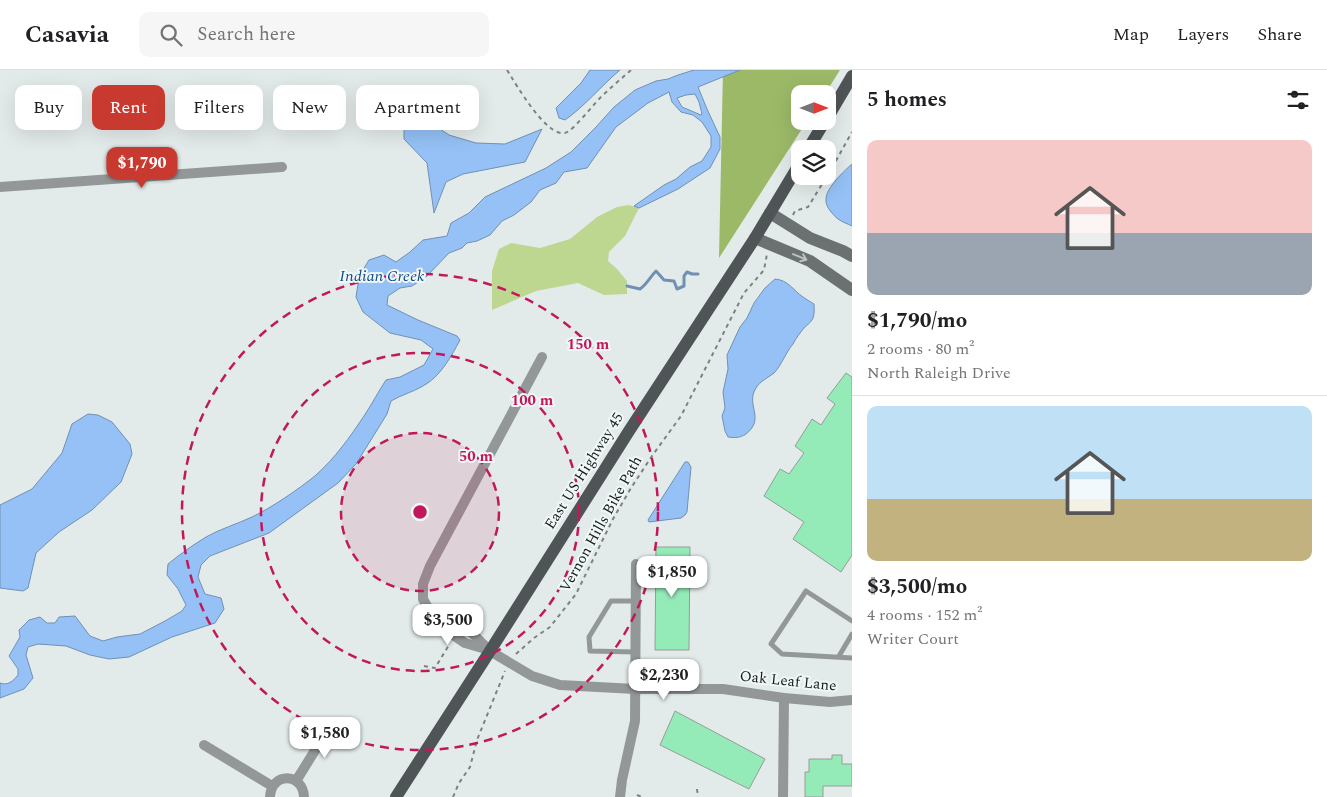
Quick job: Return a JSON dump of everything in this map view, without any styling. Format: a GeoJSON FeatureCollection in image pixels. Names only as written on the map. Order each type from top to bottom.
{"type":"FeatureCollection","features":[{"type":"Feature","properties":{"kind":"main road"},"geometry":{"type":"LineString","coordinates":[[836,103],[852,76]]}},
{"type":"Feature","properties":{"kind":"main road","name":"East US Highway 45"},"geometry":{"type":"LineString","coordinates":[[396,797],[634,423],[755,238],[791,178]]}},
{"type":"Feature","properties":{"kind":"street"},"geometry":{"type":"LineString","coordinates":[[0,187],[282,166]]}},
{"type":"Feature","properties":{"kind":"street"},"geometry":{"type":"LineString","coordinates":[[770,213],[810,238],[852,256]]}},
{"type":"Feature","properties":{"kind":"street"},"geometry":{"type":"LineString","coordinates":[[755,238],[810,261],[852,290]]}},
{"type":"Feature","properties":{"kind":"street","name":"Oak Leaf Lane"},"geometry":{"type":"LineString","coordinates":[[542,356],[430,566],[423,584],[423,599],[431,611],[443,614],[472,633],[490,650],[532,676],[560,685],[635,689],[723,689],[784,698],[830,702],[852,700]]}},
{"type":"Feature","properties":{"kind":"street"},"geometry":{"type":"LineString","coordinates":[[620,797],[635,721],[636,564]]}},
{"type":"Feature","properties":{"kind":"street"},"geometry":{"type":"LineString","coordinates":[[783,797],[784,698]]}},
{"type":"Feature","properties":{"kind":"street"},"geometry":{"type":"LineString","coordinates":[[296,781],[332,723]]}},
{"type":"Feature","properties":{"kind":"street"},"geometry":{"type":"LineString","coordinates":[[204,745],[272,786]]}},
{"type":"Feature","properties":{"kind":"street"},"geometry":{"type":"LineString","coordinates":[[270,797],[272,786],[279,780],[290,778],[296,781],[303,789],[304,797]]}},
{"type":"Feature","properties":{"kind":"lane"},"geometry":{"type":"LineString","coordinates":[[852,621],[806,591],[771,644],[782,654],[852,658]]}},
{"type":"Feature","properties":{"kind":"lane"},"geometry":{"type":"LineString","coordinates":[[636,601],[611,601],[589,637],[590,651],[636,652]]}},
{"type":"Feature","properties":{"kind":"lane"},"geometry":{"type":"LineString","coordinates":[[838,656],[852,634]]}},
{"type":"Feature","properties":{"kind":"path"},"geometry":{"type":"LineString","coordinates":[[507,70],[527,102],[553,131],[560,133],[566,133],[572,128],[599,99],[631,70]]}},
{"type":"Feature","properties":{"kind":"path"},"geometry":{"type":"LineString","coordinates":[[836,161],[852,132]]}},
{"type":"Feature","properties":{"kind":"path","name":"Vernon Hills Bike Path"},"geometry":{"type":"LineString","coordinates":[[453,797],[459,783],[470,767],[477,740],[509,662],[518,651],[550,627],[576,594],[613,519],[652,456],[681,416],[744,293],[764,270],[766,256]]}},
{"type":"Feature","properties":{"kind":"path"},"geometry":{"type":"LineString","coordinates":[[424,666],[435,668],[452,639]]}},
{"type":"Feature","properties":{"kind":"path"},"geometry":{"type":"LineString","coordinates":[[697,789],[698,797]]}},
{"type":"Feature","properties":{"kind":"path"},"geometry":{"type":"LineString","coordinates":[[637,795],[642,797]]}},
{"type":"Feature","properties":{"kind":"green space"},"geometry":{"type":"Polygon","coordinates":[[[723,70],[840,70],[831,85],[791,85],[791,130],[801,130],[795,140],[791,140],[791,146],[719,258],[723,70]]]}},
{"type":"Feature","properties":{"kind":"green space"},"geometry":{"type":"Polygon","coordinates":[[[629,205],[639,208],[625,236],[609,252],[608,261],[627,281],[627,294],[604,295],[578,283],[536,291],[492,310],[492,271],[499,249],[511,243],[540,248],[570,239],[597,217],[617,207],[629,205]]]}},
{"type":"Feature","properties":{"kind":"water"},"geometry":{"type":"Polygon","coordinates":[[[590,70],[620,70],[565,120],[559,118],[556,108],[581,83],[590,70]]]}},
{"type":"Feature","properties":{"kind":"water","name":"Indian Creek"},"geometry":{"type":"Polygon","coordinates":[[[694,70],[740,70],[698,87],[720,137],[720,149],[710,168],[678,189],[639,208],[634,206],[676,179],[690,167],[702,161],[711,147],[711,136],[702,122],[693,115],[681,112],[672,102],[669,92],[648,103],[616,127],[587,168],[564,172],[556,183],[540,190],[531,202],[514,215],[502,221],[490,235],[467,243],[462,248],[449,253],[426,277],[412,286],[400,288],[388,296],[387,305],[457,336],[460,340],[449,360],[435,377],[419,388],[391,401],[387,414],[356,464],[338,483],[269,533],[210,556],[201,565],[198,577],[205,594],[221,598],[224,609],[215,623],[172,637],[129,657],[109,659],[90,655],[66,646],[38,644],[28,647],[26,655],[33,678],[24,689],[0,698],[0,683],[8,683],[18,675],[18,669],[9,656],[20,637],[19,630],[29,620],[40,617],[47,623],[55,623],[59,617],[75,616],[90,636],[103,641],[140,634],[182,611],[186,605],[178,589],[167,575],[168,564],[206,537],[246,520],[285,498],[316,475],[342,447],[386,380],[400,377],[424,365],[433,349],[421,340],[390,333],[363,312],[356,297],[358,284],[369,260],[384,255],[396,262],[423,240],[447,236],[451,223],[469,213],[485,197],[546,168],[571,152],[614,107],[635,90],[656,81],[694,70]],[[695,94],[677,98],[682,107],[701,115],[699,102],[695,94]]]}},
{"type":"Feature","properties":{"kind":"water"},"geometry":{"type":"Polygon","coordinates":[[[542,129],[525,162],[463,174],[446,182],[434,213],[427,163],[404,139],[404,130],[442,130],[449,135],[476,143],[505,144],[542,129]]]}},
{"type":"Feature","properties":{"kind":"water"},"geometry":{"type":"Polygon","coordinates":[[[852,164],[852,226],[836,217],[829,210],[826,202],[829,190],[832,185],[836,185],[836,180],[852,164]]]}},
{"type":"Feature","properties":{"kind":"water"},"geometry":{"type":"Polygon","coordinates":[[[775,279],[787,283],[814,304],[814,316],[797,338],[777,370],[756,388],[753,394],[755,417],[752,428],[742,436],[728,437],[722,416],[725,408],[723,392],[728,369],[727,355],[754,303],[765,288],[775,279]]]}},
{"type":"Feature","properties":{"kind":"water"},"geometry":{"type":"Polygon","coordinates":[[[88,414],[98,415],[112,422],[130,444],[132,454],[121,482],[92,510],[59,532],[36,553],[28,588],[23,591],[0,588],[0,505],[32,489],[62,453],[72,424],[88,414]]]}},
{"type":"Feature","properties":{"kind":"water"},"geometry":{"type":"Polygon","coordinates":[[[685,462],[688,462],[691,467],[687,512],[681,518],[649,522],[648,520],[685,462]]]}},
{"type":"Feature","properties":{"kind":"building"},"geometry":{"type":"Polygon","coordinates":[[[846,373],[852,377],[852,555],[841,572],[793,539],[804,522],[764,496],[780,469],[789,474],[804,453],[795,446],[812,419],[821,425],[835,404],[827,398],[846,373]]]}},
{"type":"Feature","properties":{"kind":"building"},"geometry":{"type":"Polygon","coordinates":[[[656,547],[690,547],[689,650],[655,650],[656,547]]]}},
{"type":"Feature","properties":{"kind":"building"},"geometry":{"type":"Polygon","coordinates":[[[675,711],[765,759],[749,789],[660,745],[675,711]]]}},
{"type":"Feature","properties":{"kind":"building"},"geometry":{"type":"Polygon","coordinates":[[[832,755],[842,755],[842,764],[852,764],[852,786],[823,786],[823,797],[805,797],[805,772],[809,772],[809,759],[832,759],[832,755]]]}},
{"type":"Feature","properties":{"kind":"waterway"},"geometry":{"type":"LineString","coordinates":[[627,286],[640,289],[656,271],[664,280],[674,281],[677,289],[684,286],[684,276],[687,272],[698,274]]}}]}
